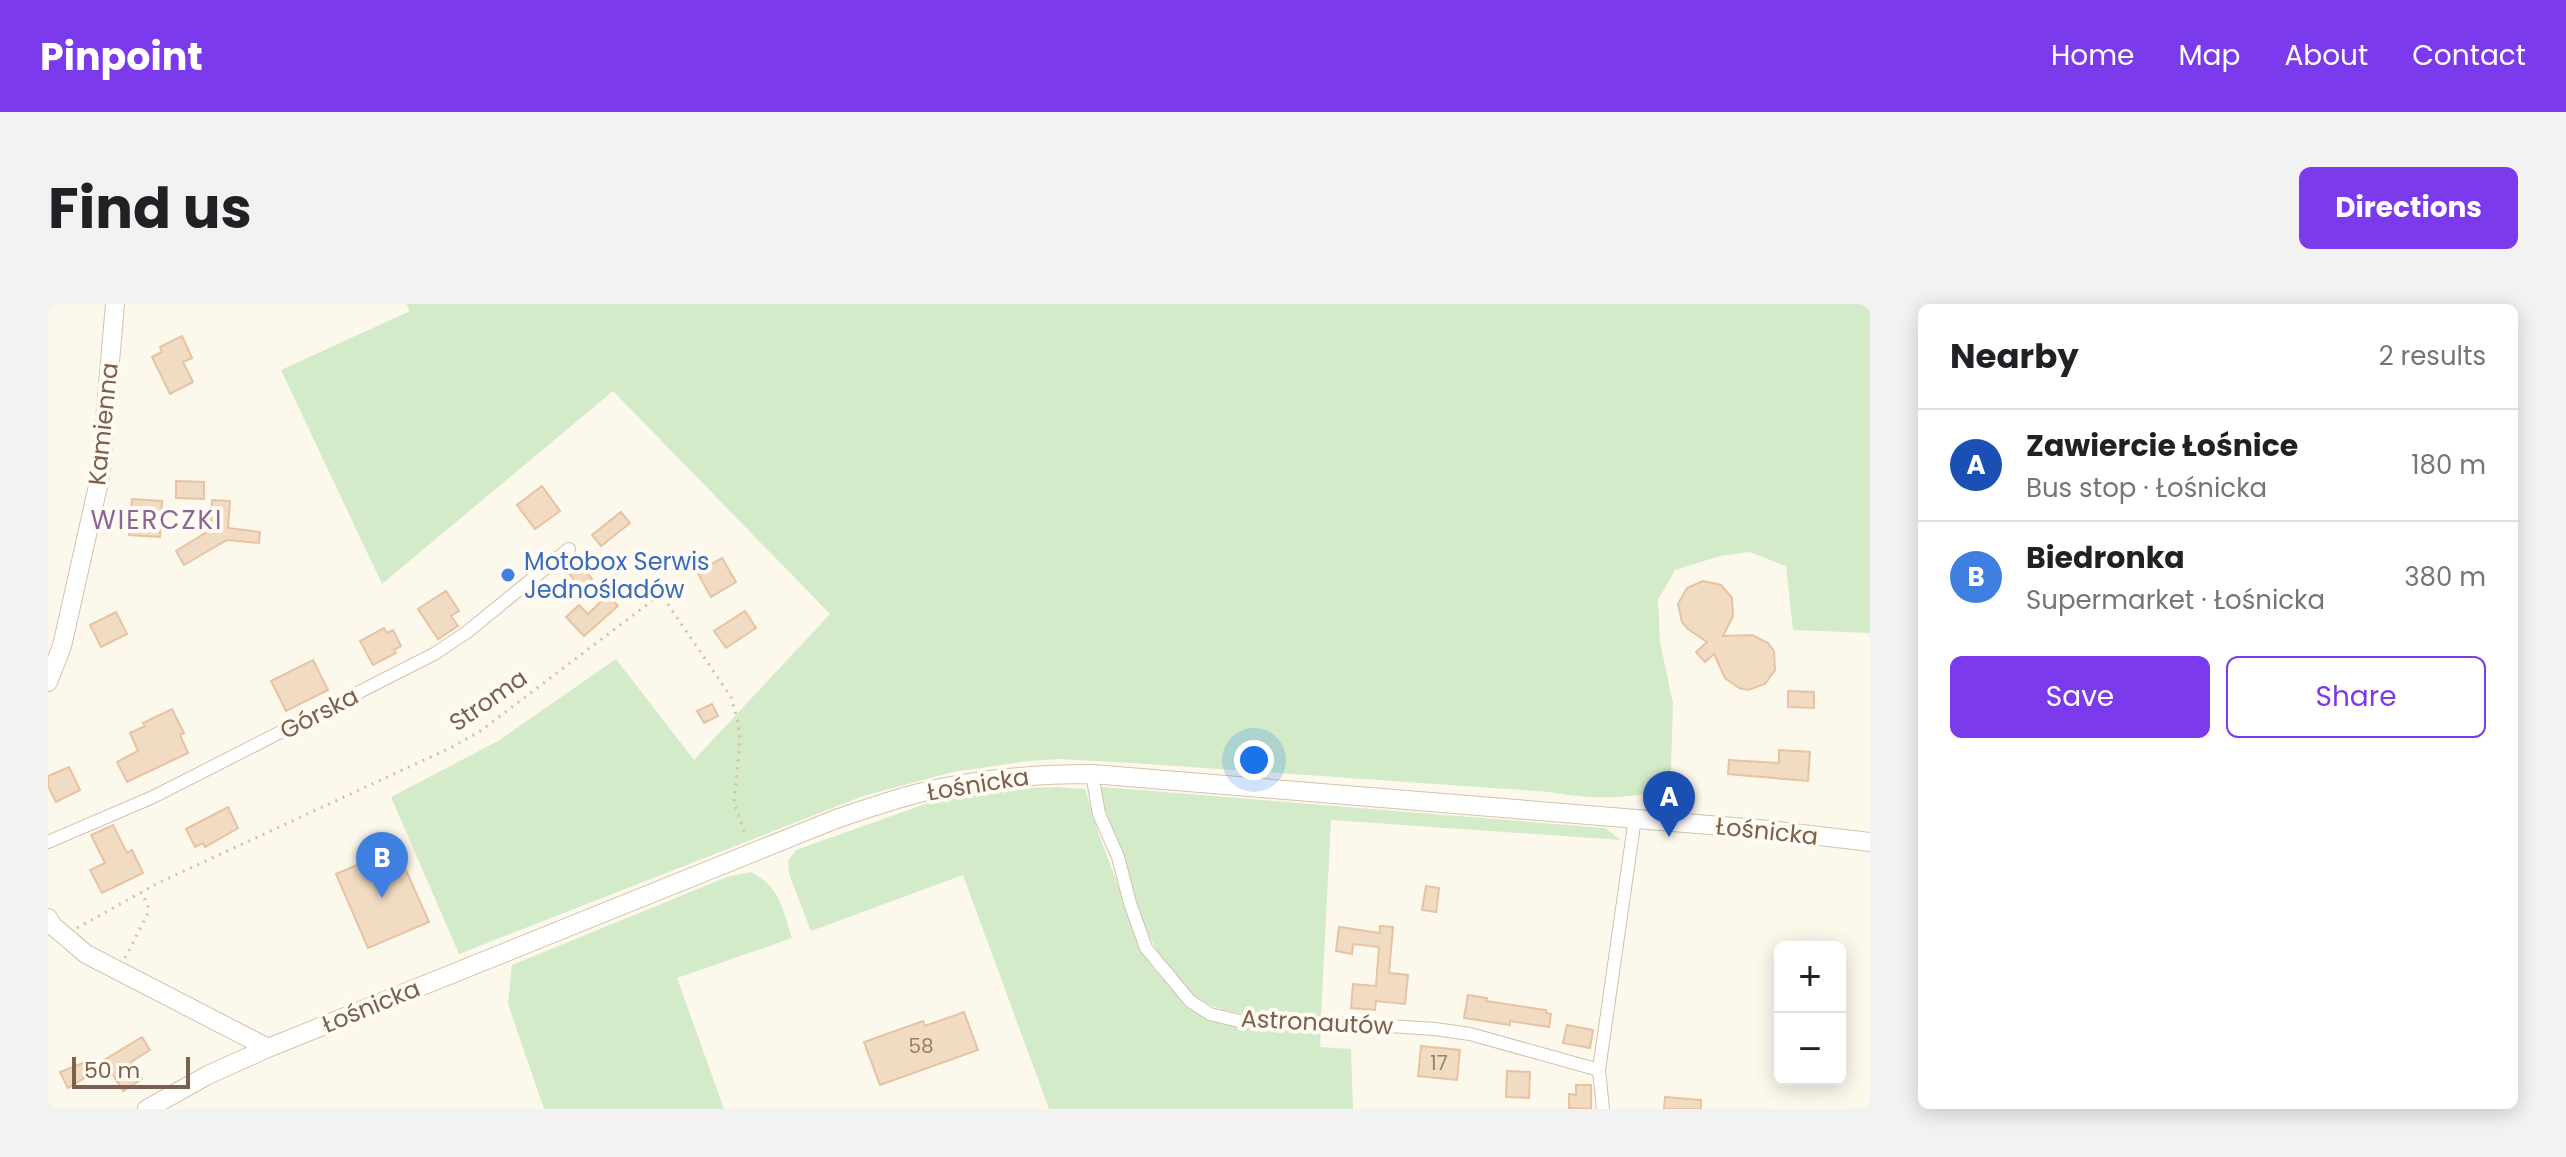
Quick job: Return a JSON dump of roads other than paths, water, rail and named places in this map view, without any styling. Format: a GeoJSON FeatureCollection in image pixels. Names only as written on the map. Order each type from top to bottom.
{"type":"FeatureCollection","features":[{"type":"Feature","properties":{"kind":"street","name":"Kamienna"},"geometry":{"type":"LineString","coordinates":[[48,682],[62,646],[100,477],[115,304]]}},
{"type":"Feature","properties":{"kind":"street","name":"Górska"},"geometry":{"type":"LineString","coordinates":[[48,842],[153,797],[434,654],[467,632],[569,549]]}},
{"type":"Feature","properties":{"kind":"street","name":"Łośnicka"},"geometry":{"type":"LineString","coordinates":[[147,1109],[208,1075],[268,1048],[752,852],[836,819],[918,793],[979,781],[1052,774],[1092,774],[1635,818],[1870,842]]}},
{"type":"Feature","properties":{"kind":"street","name":"Astronautów"},"geometry":{"type":"LineString","coordinates":[[1092,774],[1099,814],[1118,857],[1146,948],[1190,1001],[1210,1014],[1239,1021],[1327,1022],[1470,1034],[1599,1070]]}},
{"type":"Feature","properties":{"kind":"street"},"geometry":{"type":"LineString","coordinates":[[1603,1109],[1599,1070],[1635,818]]}},
{"type":"Feature","properties":{"kind":"street"},"geometry":{"type":"LineString","coordinates":[[48,918],[86,954],[268,1048]]}},
{"type":"Feature","properties":{"kind":"place","name":"Motobox Serwis Jednośladów"},"geometry":{"type":"Point","coordinates":[508,575]}},
{"type":"Feature","properties":{"kind":"place","name":"Zawiercie Łośnice"},"geometry":{"type":"Point","coordinates":[1669,837]}},
{"type":"Feature","properties":{"kind":"place","name":"Biedronka"},"geometry":{"type":"Point","coordinates":[382,898]}},
{"type":"Feature","properties":{"kind":"district","name":"WIERCZKI"},"geometry":{"type":"Point","coordinates":[157,520]}}]}
